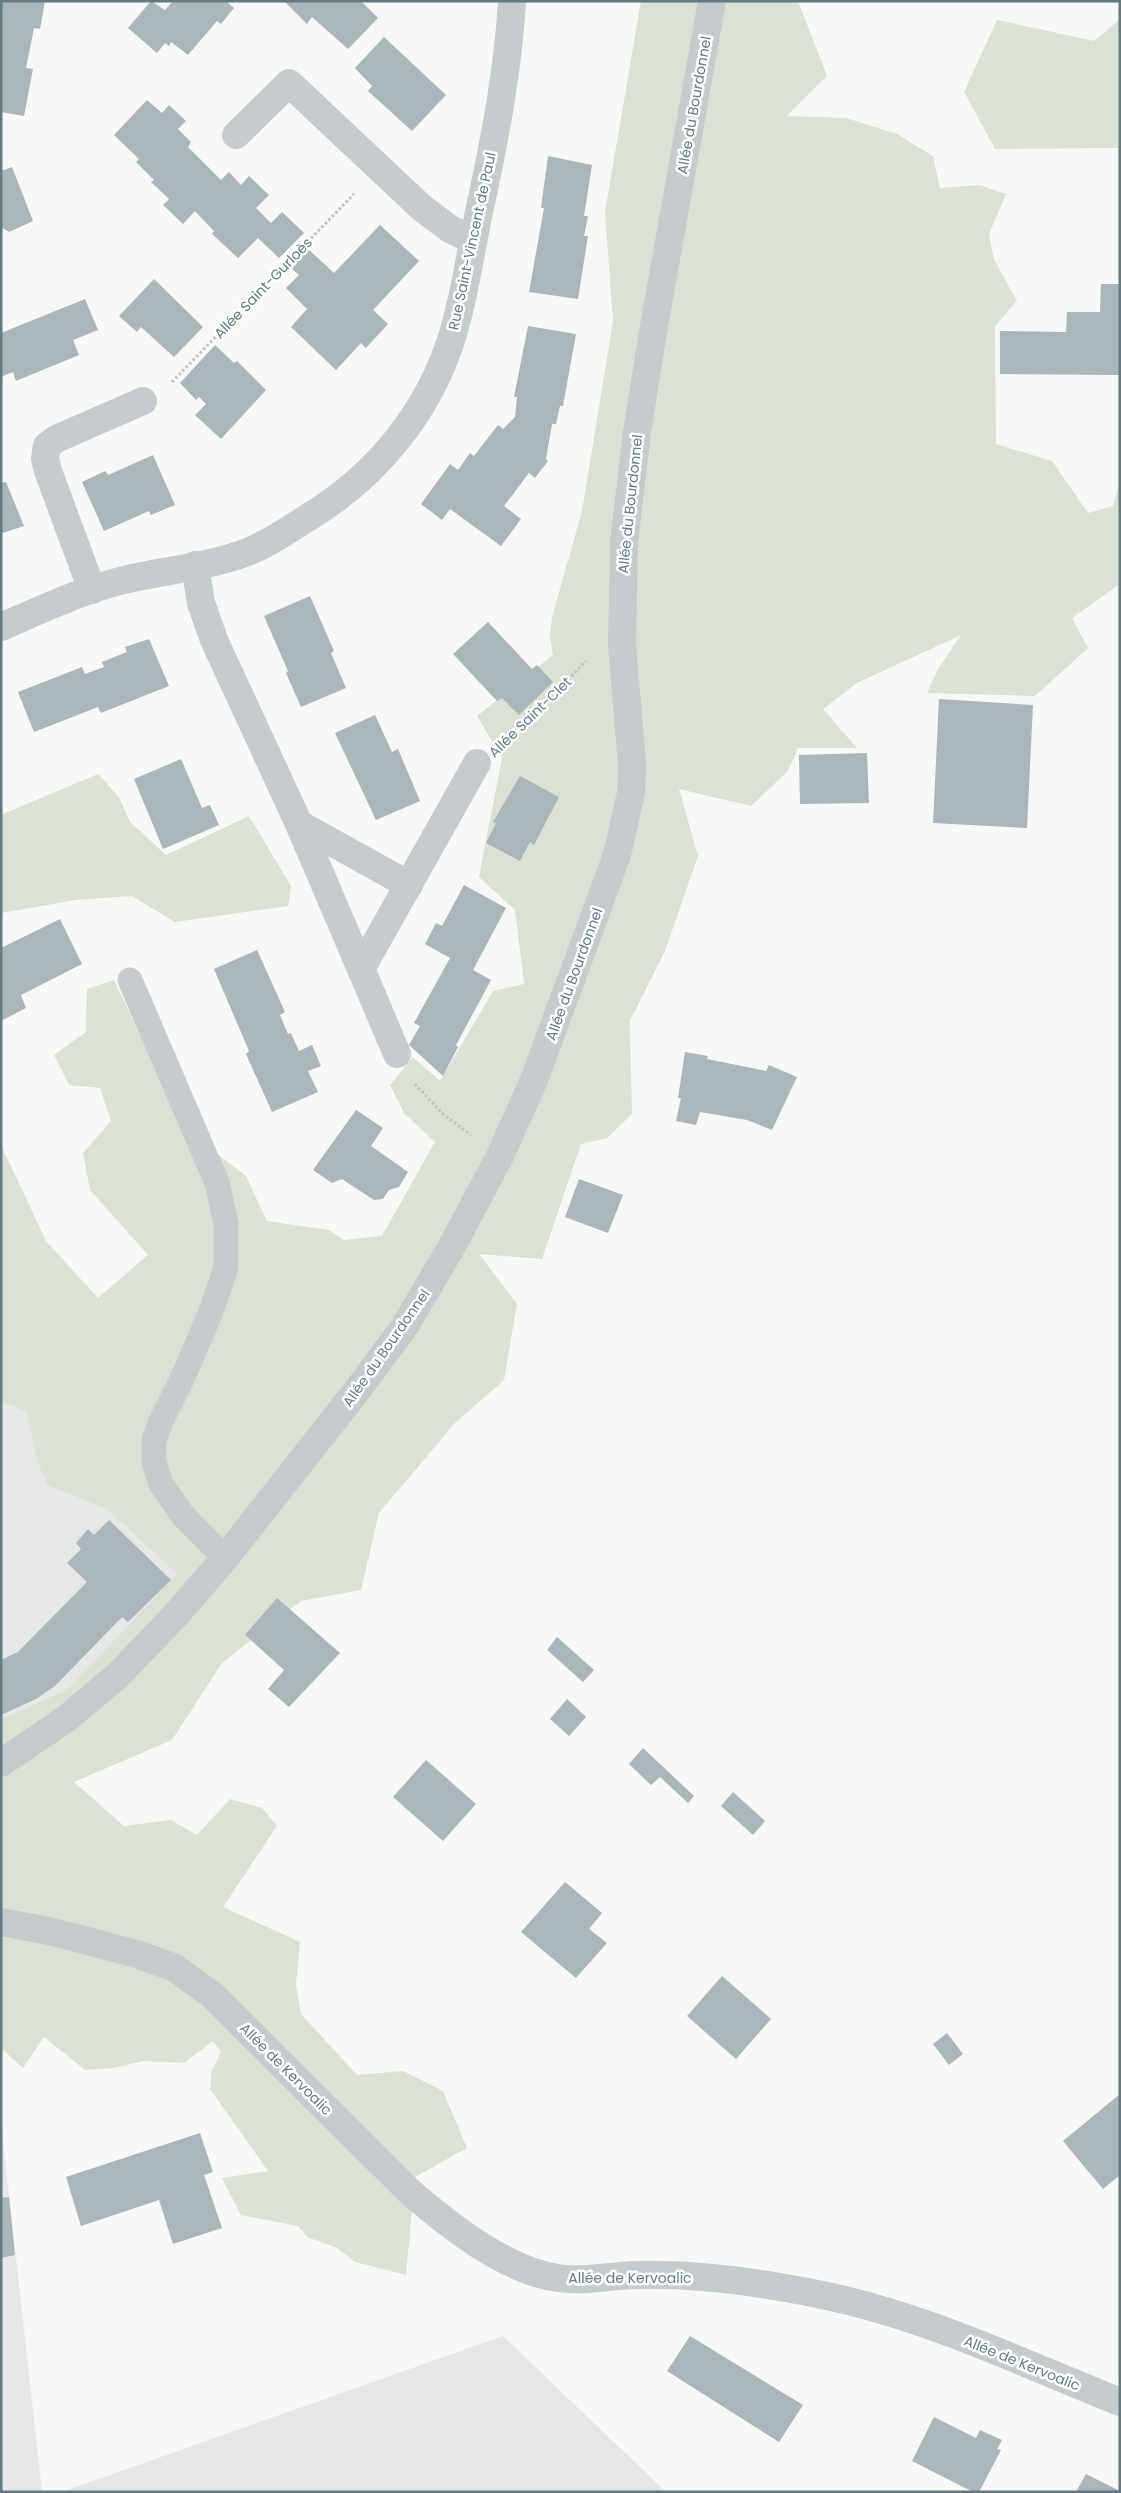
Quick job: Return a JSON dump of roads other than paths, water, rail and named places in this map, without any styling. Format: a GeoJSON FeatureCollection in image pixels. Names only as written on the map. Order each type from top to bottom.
{"type":"FeatureCollection","features":[{"type":"Feature","properties":{"kind":"street","name":"Rue Saint-Vincent de Paul"},"geometry":{"type":"LineString","coordinates":[[1,627],[92,590],[123,580],[236,556],[289,530],[326,506],[354,484],[387,452],[412,422],[441,367],[463,296],[503,85],[512,1]]}},
{"type":"Feature","properties":{"kind":"street","name":"Allée du Bourdonnel"},"geometry":{"type":"LineString","coordinates":[[1,1763],[66,1719],[117,1676],[176,1616],[225,1558],[356,1393],[405,1326],[452,1246],[500,1156],[534,1080],[617,855],[626,821],[632,764],[622,645],[624,542],[637,432],[712,1]]}},
{"type":"Feature","properties":{"kind":"street"},"geometry":{"type":"LineString","coordinates":[[236,135],[289,83],[422,208],[443,224],[473,240]]}},
{"type":"Feature","properties":{"kind":"street"},"geometry":{"type":"LineString","coordinates":[[92,590],[48,470],[45,458],[47,446],[56,439],[144,401]]}},
{"type":"Feature","properties":{"kind":"street"},"geometry":{"type":"LineString","coordinates":[[195,565],[201,603],[214,640],[299,824],[397,1054]]}},
{"type":"Feature","properties":{"kind":"street","name":"Allée Saint-Clet"},"geometry":{"type":"LineString","coordinates":[[362,969],[476,763]]}},
{"type":"Feature","properties":{"kind":"street"},"geometry":{"type":"LineString","coordinates":[[299,824],[409,885]]}},
{"type":"Feature","properties":{"kind":"street","name":"Allée de Kervoalic"},"geometry":{"type":"LineString","coordinates":[[1,1922],[98,1944],[174,1968],[212,1995],[421,2202],[440,2218],[472,2239],[524,2268],[557,2278],[594,2280],[633,2276],[673,2276],[781,2287],[828,2296],[889,2313],[1120,2402]]}},
{"type":"Feature","properties":{"kind":"lane"},"geometry":{"type":"LineString","coordinates":[[130,980],[217,1183],[226,1223],[226,1268],[210,1314],[183,1377],[161,1421],[154,1441],[154,1462],[161,1484],[184,1517],[225,1558]]}}]}
